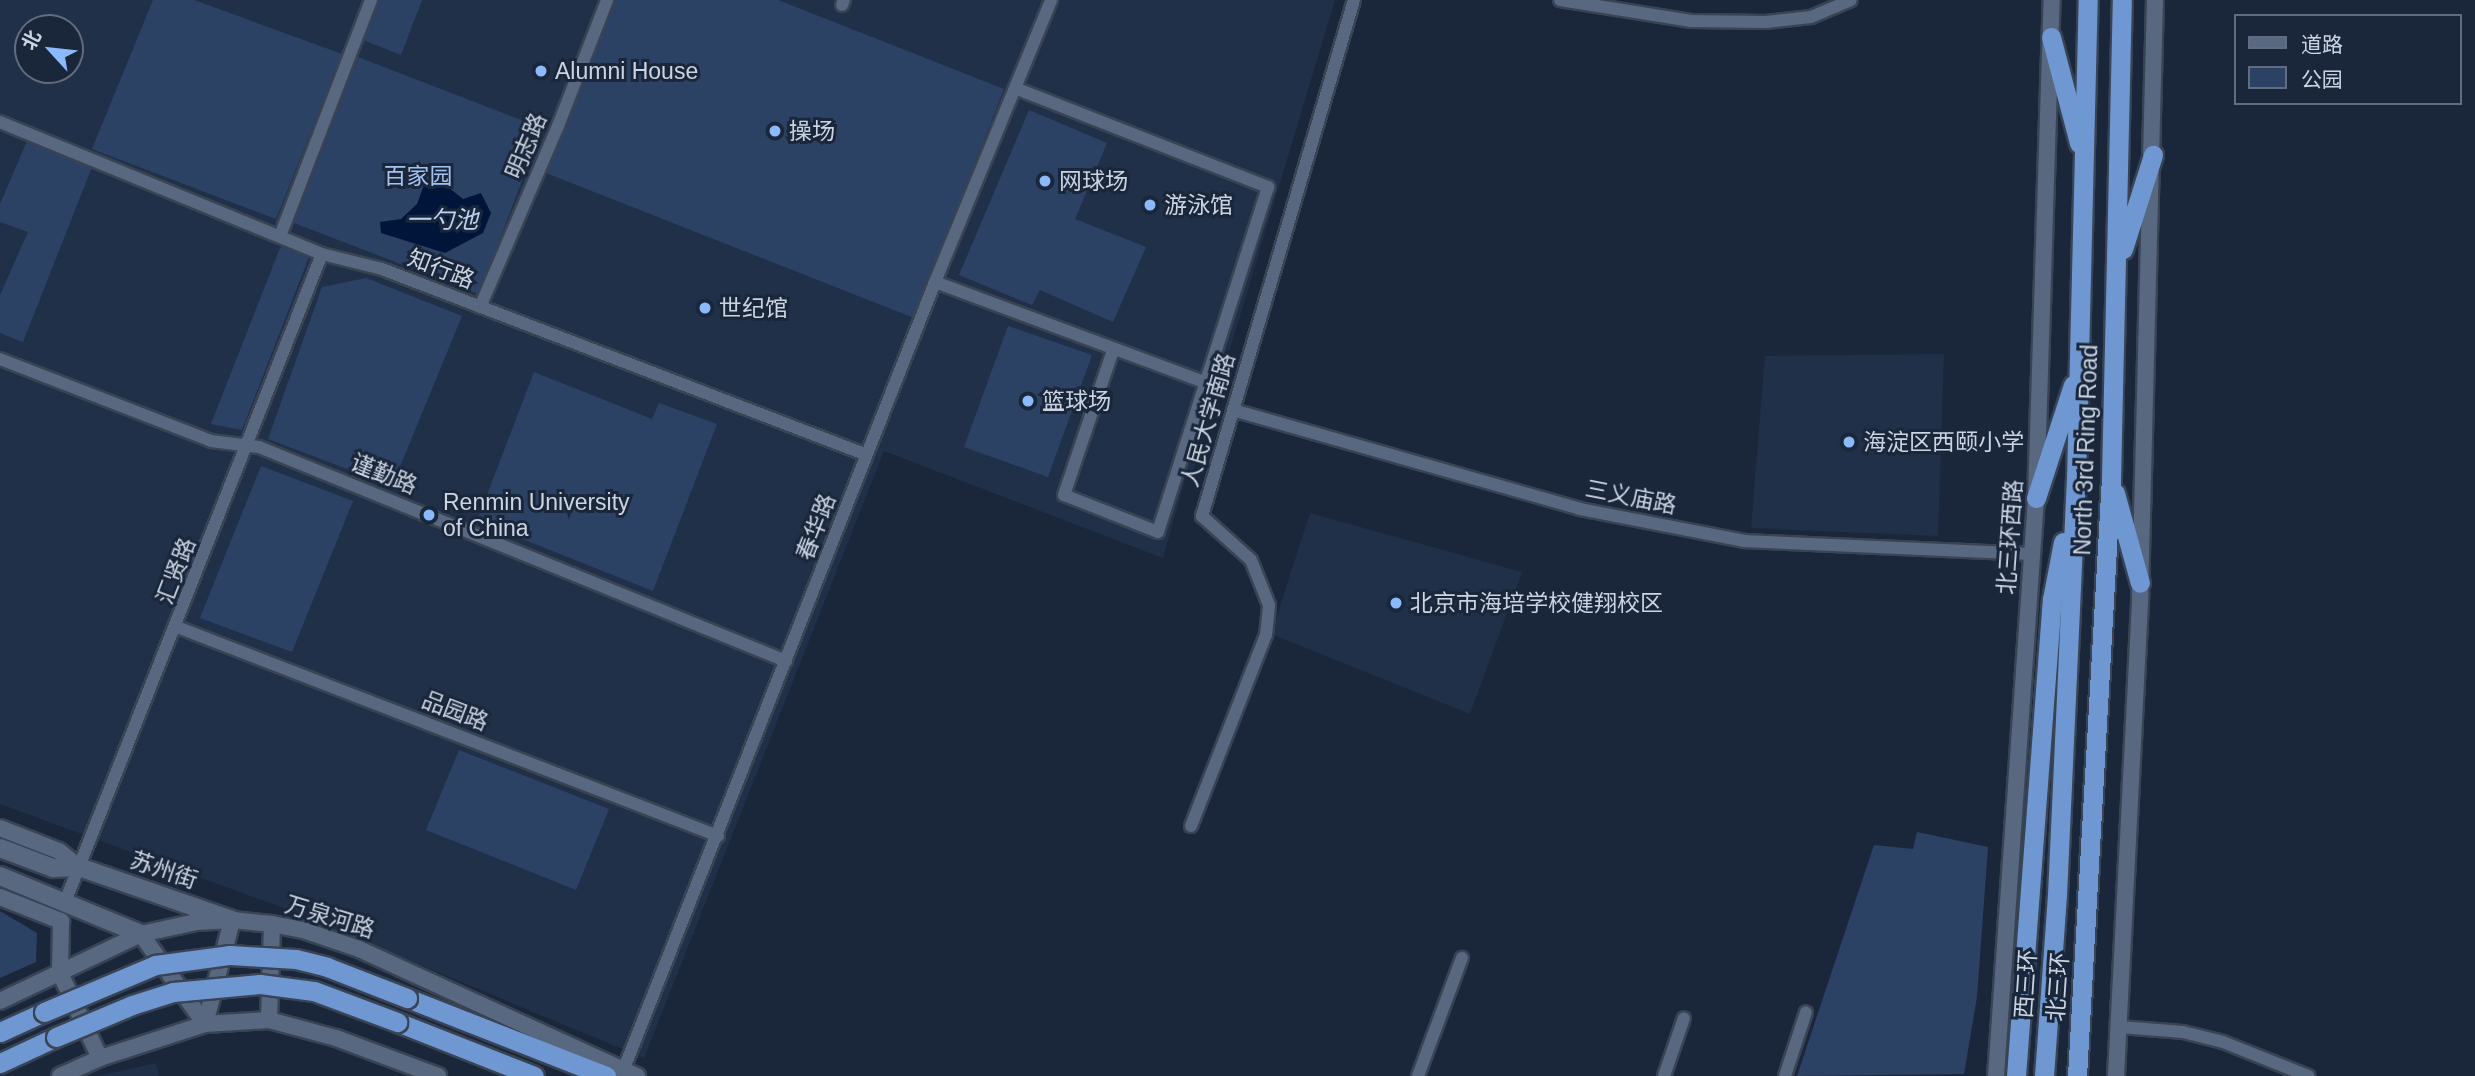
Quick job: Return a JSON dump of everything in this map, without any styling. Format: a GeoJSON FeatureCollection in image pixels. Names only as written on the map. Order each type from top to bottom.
{"type":"FeatureCollection","features":[{"type":"Feature","properties":{"kind":"highway","name":"North 3rd Ring Road"},"geometry":{"type":"LineString","coordinates":[[2057,895],[2076,480],[2088,0]]}},
{"type":"Feature","properties":{"kind":"highway","name":"North 3rd Ring Road"},"geometry":{"type":"LineString","coordinates":[[2089,901],[2111,478],[2122,0]]}},
{"type":"Feature","properties":{"kind":"highway"},"geometry":{"type":"LineString","coordinates":[[2051,37],[2084,164]]}},
{"type":"Feature","properties":{"kind":"highway"},"geometry":{"type":"LineString","coordinates":[[2116,270],[2153,155]]}},
{"type":"Feature","properties":{"kind":"highway"},"geometry":{"type":"LineString","coordinates":[[2036,498],[2080,364]]}},
{"type":"Feature","properties":{"kind":"highway"},"geometry":{"type":"LineString","coordinates":[[2111,478],[2140,583]]}},
{"type":"Feature","properties":{"kind":"highway"},"geometry":{"type":"LineString","coordinates":[[2016,1076],[2052,599],[2076,480]]}},
{"type":"Feature","properties":{"kind":"highway","name":"西三环"},"geometry":{"type":"LineString","coordinates":[[2044,1076],[2057,895]]}},
{"type":"Feature","properties":{"kind":"highway","name":"北三环"},"geometry":{"type":"LineString","coordinates":[[2077,1076],[2089,901]]}},
{"type":"Feature","properties":{"kind":"highway"},"geometry":{"type":"LineString","coordinates":[[0,1031],[155,965],[230,955],[306,962],[622,1074]]}},
{"type":"Feature","properties":{"kind":"highway"},"geometry":{"type":"LineString","coordinates":[[0,1063],[132,1005],[173,992],[260,984],[314,991],[534,1076]]}},
{"type":"Feature","properties":{"kind":"main road","name":"苏州街"},"geometry":{"type":"LineString","coordinates":[[0,848],[53,868],[79,867],[232,920]]}},
{"type":"Feature","properties":{"kind":"main road"},"geometry":{"type":"LineString","coordinates":[[0,876],[141,934]]}},
{"type":"Feature","properties":{"kind":"street"},"geometry":{"type":"LineString","coordinates":[[280,236],[371,0]]}},
{"type":"Feature","properties":{"kind":"street","name":"明志路"},"geometry":{"type":"LineString","coordinates":[[480,307],[558,126],[607,0]]}},
{"type":"Feature","properties":{"kind":"street","name":"春华路"},"geometry":{"type":"LineString","coordinates":[[622,1074],[935,282],[1051,0]]}},
{"type":"Feature","properties":{"kind":"street","name":"人民大学南路"},"geometry":{"type":"LineString","coordinates":[[1191,826],[1266,635],[1269,605],[1251,560],[1202,516],[1354,0]]}},
{"type":"Feature","properties":{"kind":"street"},"geometry":{"type":"LineString","coordinates":[[1560,0],[1691,21],[1766,22],[1811,18],[1851,0]]}},
{"type":"Feature","properties":{"kind":"street","name":"北三环西路"},"geometry":{"type":"LineString","coordinates":[[1996,1076],[2036,498],[2052,0]]}},
{"type":"Feature","properties":{"kind":"street"},"geometry":{"type":"LineString","coordinates":[[2116,1076],[2140,583],[2155,0]]}},
{"type":"Feature","properties":{"kind":"street"},"geometry":{"type":"LineString","coordinates":[[1014,88],[1268,187],[1158,532],[1065,495],[1113,350]]}},
{"type":"Feature","properties":{"kind":"street","name":"知行路"},"geometry":{"type":"LineString","coordinates":[[0,122],[322,254],[382,269],[867,455]]}},
{"type":"Feature","properties":{"kind":"street","name":"汇贤路"},"geometry":{"type":"LineString","coordinates":[[65,901],[177,627],[322,254]]}},
{"type":"Feature","properties":{"kind":"street"},"geometry":{"type":"LineString","coordinates":[[935,282],[1207,383]]}},
{"type":"Feature","properties":{"kind":"street","name":"谨勤路"},"geometry":{"type":"LineString","coordinates":[[0,359],[211,441],[248,445],[272,452],[786,661]]}},
{"type":"Feature","properties":{"kind":"street","name":"三义庙路"},"geometry":{"type":"LineString","coordinates":[[1233,410],[1580,509],[1744,541],[2032,554]]}},
{"type":"Feature","properties":{"kind":"street","name":"品园路"},"geometry":{"type":"LineString","coordinates":[[177,627],[718,836]]}},
{"type":"Feature","properties":{"kind":"street","name":"苏州街"},"geometry":{"type":"LineString","coordinates":[[0,828],[59,851],[79,867]]}},
{"type":"Feature","properties":{"kind":"street"},"geometry":{"type":"LineString","coordinates":[[0,897],[61,921],[60,973],[100,1058]]}},
{"type":"Feature","properties":{"kind":"street"},"geometry":{"type":"LineString","coordinates":[[205,1024],[232,920]]}},
{"type":"Feature","properties":{"kind":"street","name":"万泉河路"},"geometry":{"type":"LineString","coordinates":[[0,1001],[141,934],[196,922],[232,920],[272,924],[303,930],[359,948],[622,1074]]}},
{"type":"Feature","properties":{"kind":"street"},"geometry":{"type":"LineString","coordinates":[[269,1020],[272,924]]}},
{"type":"Feature","properties":{"kind":"street"},"geometry":{"type":"LineString","coordinates":[[141,934],[205,1024]]}},
{"type":"Feature","properties":{"kind":"street"},"geometry":{"type":"LineString","coordinates":[[1418,1076],[1462,958]]}},
{"type":"Feature","properties":{"kind":"street"},"geometry":{"type":"LineString","coordinates":[[1785,1076],[1806,1012]]}},
{"type":"Feature","properties":{"kind":"street"},"geometry":{"type":"LineString","coordinates":[[1664,1076],[1684,1018]]}},
{"type":"Feature","properties":{"kind":"street"},"geometry":{"type":"LineString","coordinates":[[60,1076],[100,1058],[205,1024],[269,1020],[336,1038],[438,1076]]}},
{"type":"Feature","properties":{"kind":"street"},"geometry":{"type":"LineString","coordinates":[[2120,1027],[2183,1032],[2223,1042],[2308,1076]]}},
{"type":"Feature","properties":{"kind":"shaded area","name":"Renmin University of China"},"geometry":{"type":"Polygon","coordinates":[[[0,0],[1335,0],[1193,472],[1187,473],[1163,558],[884,451],[644,1058],[278,906],[0,804],[0,0]]]}},
{"type":"Feature","properties":{"kind":"shaded area","name":"海淀区西颐小学"},"geometry":{"type":"Polygon","coordinates":[[[1944,354],[1938,536],[1751,528],[1765,356],[1944,354]]]}},
{"type":"Feature","properties":{"kind":"shaded area","name":"北京市海培学校健翔校区"},"geometry":{"type":"Polygon","coordinates":[[[1310,513],[1522,572],[1470,714],[1271,634],[1310,513]]]}},
{"type":"Feature","properties":{"kind":"shaded area"},"geometry":{"type":"Polygon","coordinates":[[[156,1063],[159,1076],[98,1076],[156,1063]]]}},
{"type":"Feature","properties":{"kind":"green space"},"geometry":{"type":"Polygon","coordinates":[[[153,0],[194,0],[342,54],[276,219],[92,149],[153,0]]]}},
{"type":"Feature","properties":{"kind":"green space"},"geometry":{"type":"Polygon","coordinates":[[[378,0],[422,0],[401,55],[363,40],[378,0]]]}},
{"type":"Feature","properties":{"kind":"green space","name":"操场"},"geometry":{"type":"Polygon","coordinates":[[[615,0],[778,0],[1004,89],[914,318],[546,173],[615,0]]]}},
{"type":"Feature","properties":{"kind":"green space","name":"百家园"},"geometry":{"type":"Polygon","coordinates":[[[358,57],[542,128],[479,294],[294,223],[358,57]]]}},
{"type":"Feature","properties":{"kind":"green space","name":"网球场"},"geometry":{"type":"Polygon","coordinates":[[[1029,110],[1107,143],[1075,219],[1146,247],[1113,322],[1040,290],[1032,305],[959,275],[1029,110]]]}},
{"type":"Feature","properties":{"kind":"green space"},"geometry":{"type":"Polygon","coordinates":[[[27,141],[92,167],[23,342],[0,333],[0,295],[28,232],[0,222],[0,204],[27,141]]]}},
{"type":"Feature","properties":{"kind":"green space"},"geometry":{"type":"Polygon","coordinates":[[[289,243],[309,257],[242,430],[211,424],[280,248],[289,243]]]}},
{"type":"Feature","properties":{"kind":"green space"},"geometry":{"type":"Polygon","coordinates":[[[366,278],[462,316],[392,486],[268,439],[322,287],[366,278]]]}},
{"type":"Feature","properties":{"kind":"green space","name":"篮球场"},"geometry":{"type":"Polygon","coordinates":[[[1008,326],[1092,355],[1048,477],[964,447],[1008,326]]]}},
{"type":"Feature","properties":{"kind":"green space"},"geometry":{"type":"Polygon","coordinates":[[[534,372],[652,419],[659,403],[717,424],[653,591],[477,521],[534,372]]]}},
{"type":"Feature","properties":{"kind":"green space"},"geometry":{"type":"Polygon","coordinates":[[[261,466],[353,501],[292,652],[200,618],[261,466]]]}},
{"type":"Feature","properties":{"kind":"green space"},"geometry":{"type":"Polygon","coordinates":[[[459,750],[609,809],[576,890],[426,830],[459,750]]]}},
{"type":"Feature","properties":{"kind":"green space"},"geometry":{"type":"Polygon","coordinates":[[[1917,832],[1988,847],[1977,997],[1964,1074],[1797,1076],[1874,845],[1913,849],[1917,832]]]}},
{"type":"Feature","properties":{"kind":"green space"},"geometry":{"type":"Polygon","coordinates":[[[0,911],[37,933],[36,962],[0,978],[0,911]]]}},
{"type":"Feature","properties":{"kind":"water","name":"一勺池"},"geometry":{"type":"Polygon","coordinates":[[[425,182],[448,187],[463,199],[481,193],[491,213],[483,233],[445,253],[381,233],[380,222],[401,219],[417,204],[425,182]]]}},
{"type":"Feature","properties":{"kind":"place","name":"Alumni House"},"geometry":{"type":"Point","coordinates":[541,71]}},
{"type":"Feature","properties":{"kind":"place","name":"操场"},"geometry":{"type":"Point","coordinates":[775,131]}},
{"type":"Feature","properties":{"kind":"place","name":"网球场"},"geometry":{"type":"Point","coordinates":[1045,181]}},
{"type":"Feature","properties":{"kind":"place","name":"游泳馆"},"geometry":{"type":"Point","coordinates":[1150,205]}},
{"type":"Feature","properties":{"kind":"place","name":"世纪馆"},"geometry":{"type":"Point","coordinates":[705,308]}},
{"type":"Feature","properties":{"kind":"place","name":"篮球场"},"geometry":{"type":"Point","coordinates":[1028,401]}},
{"type":"Feature","properties":{"kind":"place","name":"海淀区西颐小学"},"geometry":{"type":"Point","coordinates":[1849,442]}},
{"type":"Feature","properties":{"kind":"place","name":"Renmin University of China"},"geometry":{"type":"Point","coordinates":[429,515]}},
{"type":"Feature","properties":{"kind":"place","name":"北京市海培学校健翔校区"},"geometry":{"type":"Point","coordinates":[1396,603]}}]}
